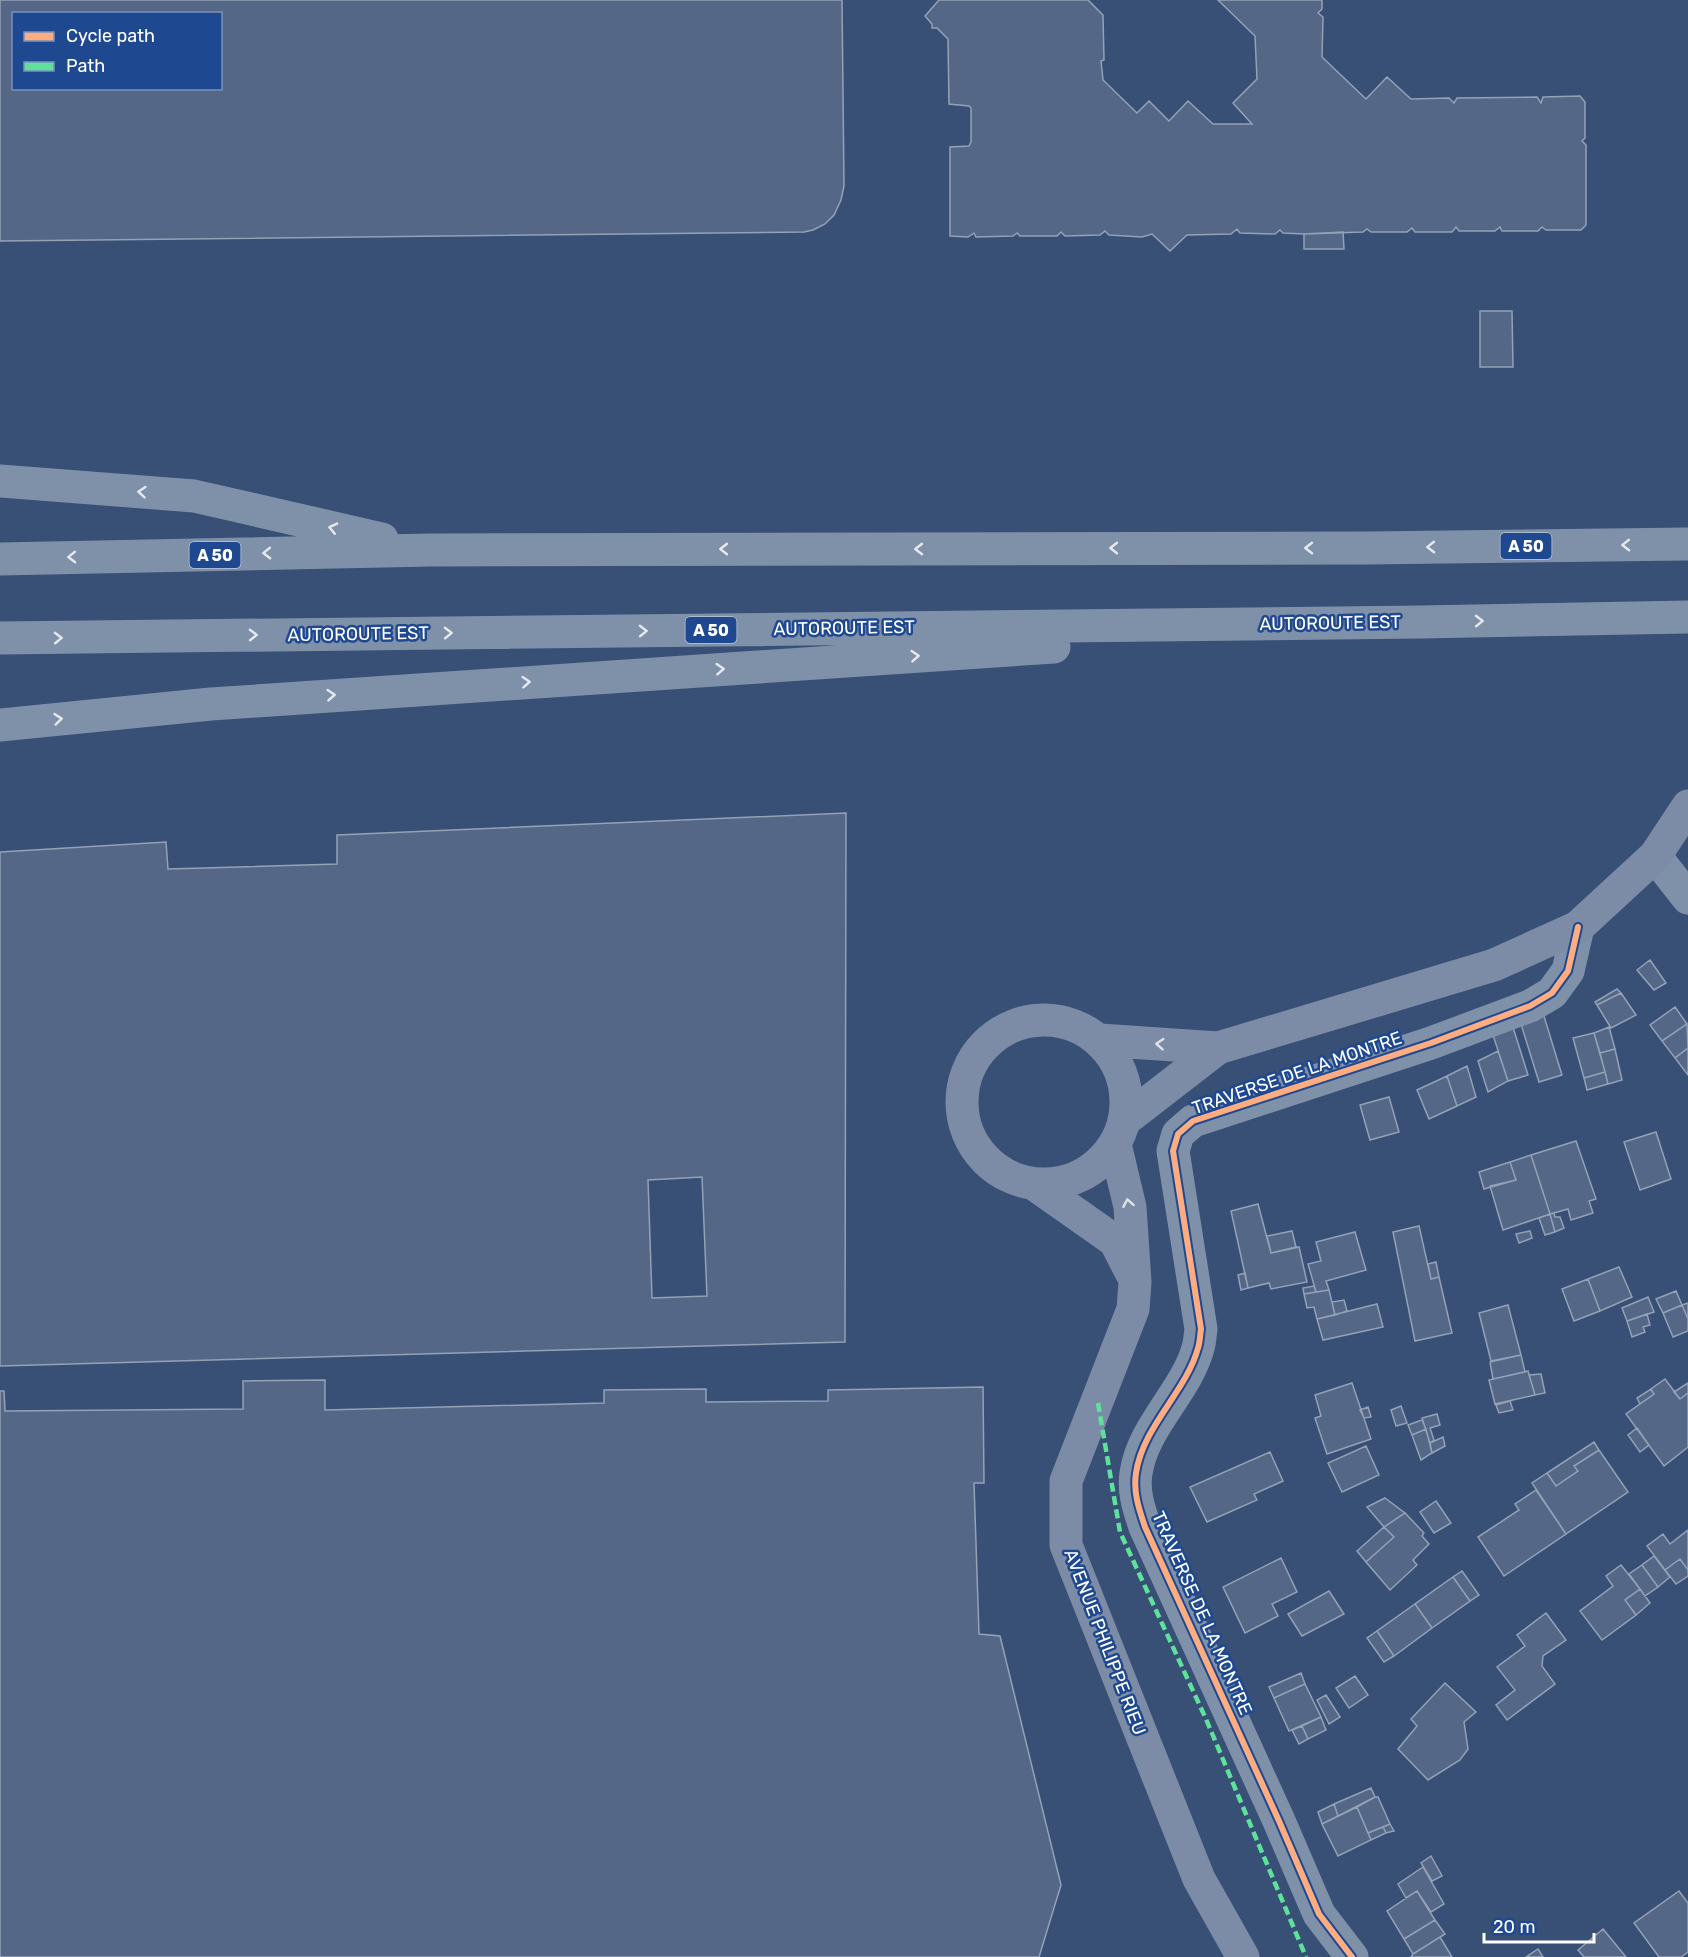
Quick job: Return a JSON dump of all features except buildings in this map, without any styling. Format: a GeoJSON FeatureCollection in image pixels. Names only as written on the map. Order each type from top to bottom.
{"type":"FeatureCollection","features":[{"type":"Feature","properties":{"kind":"main road"},"geometry":{"type":"LineString","coordinates":[[0,481],[194,496],[431,550]]}},
{"type":"Feature","properties":{"kind":"main road","name":"A 50"},"geometry":{"type":"LineString","coordinates":[[0,559],[431,550],[1344,548],[1686,544]]}},
{"type":"Feature","properties":{"kind":"main road","name":"AUTOROUTE EST"},"geometry":{"type":"LineString","coordinates":[[0,638],[1687,617]]}},
{"type":"Feature","properties":{"kind":"main road"},"geometry":{"type":"LineString","coordinates":[[0,725],[273,699],[1421,622]]}},
{"type":"Feature","properties":{"kind":"main road"},"geometry":{"type":"LineString","coordinates":[[1655,856],[1688,898]]}},
{"type":"Feature","properties":{"kind":"main road","name":"TRAVERSE DE LA MONTRE"},"geometry":{"type":"LineString","coordinates":[[1352,1957],[1319,1914],[1145,1527],[1136,1498],[1136,1473],[1143,1448],[1189,1369],[1198,1347],[1201,1329],[1173,1151],[1178,1134],[1193,1121],[1421,1047],[1530,1006],[1552,993],[1568,971],[1578,927]]}},
{"type":"Feature","properties":{"kind":"street"},"geometry":{"type":"LineString","coordinates":[[1100,1040],[1218,1048],[1494,965],[1578,927],[1655,856],[1688,806]]}},
{"type":"Feature","properties":{"kind":"street"},"geometry":{"type":"LineString","coordinates":[[1120,1132],[1127,1091],[1118,1063],[1100,1040],[1076,1025],[1048,1019],[1021,1023],[995,1035],[976,1055],[964,1081],[962,1109],[969,1136],[985,1159],[1007,1176],[1034,1184],[1115,1241],[1136,1282]]}},
{"type":"Feature","properties":{"kind":"street"},"geometry":{"type":"LineString","coordinates":[[1034,1184],[1058,1183],[1081,1176],[1100,1163],[1120,1132],[1218,1048]]}},
{"type":"Feature","properties":{"kind":"street","name":"AVENUE PHILIPPE RIEU"},"geometry":{"type":"LineString","coordinates":[[1120,1132],[1130,1208],[1136,1282],[1133,1309],[1066,1481],[1066,1545],[1199,1879],[1243,1957]]}},
{"type":"Feature","properties":{"kind":"marked path"},"geometry":{"type":"LineString","coordinates":[[1098,1403],[1120,1532],[1206,1719],[1306,1957]]}},
{"type":"Feature","properties":{"kind":"cycle path"},"geometry":{"type":"LineString","coordinates":[[1352,1957],[1319,1914],[1145,1527],[1137,1500],[1135,1480],[1140,1456],[1156,1424],[1192,1364],[1199,1346],[1201,1329],[1173,1151],[1178,1134],[1193,1121],[1431,1043],[1530,1006],[1552,993],[1568,971],[1578,927]]}}]}
